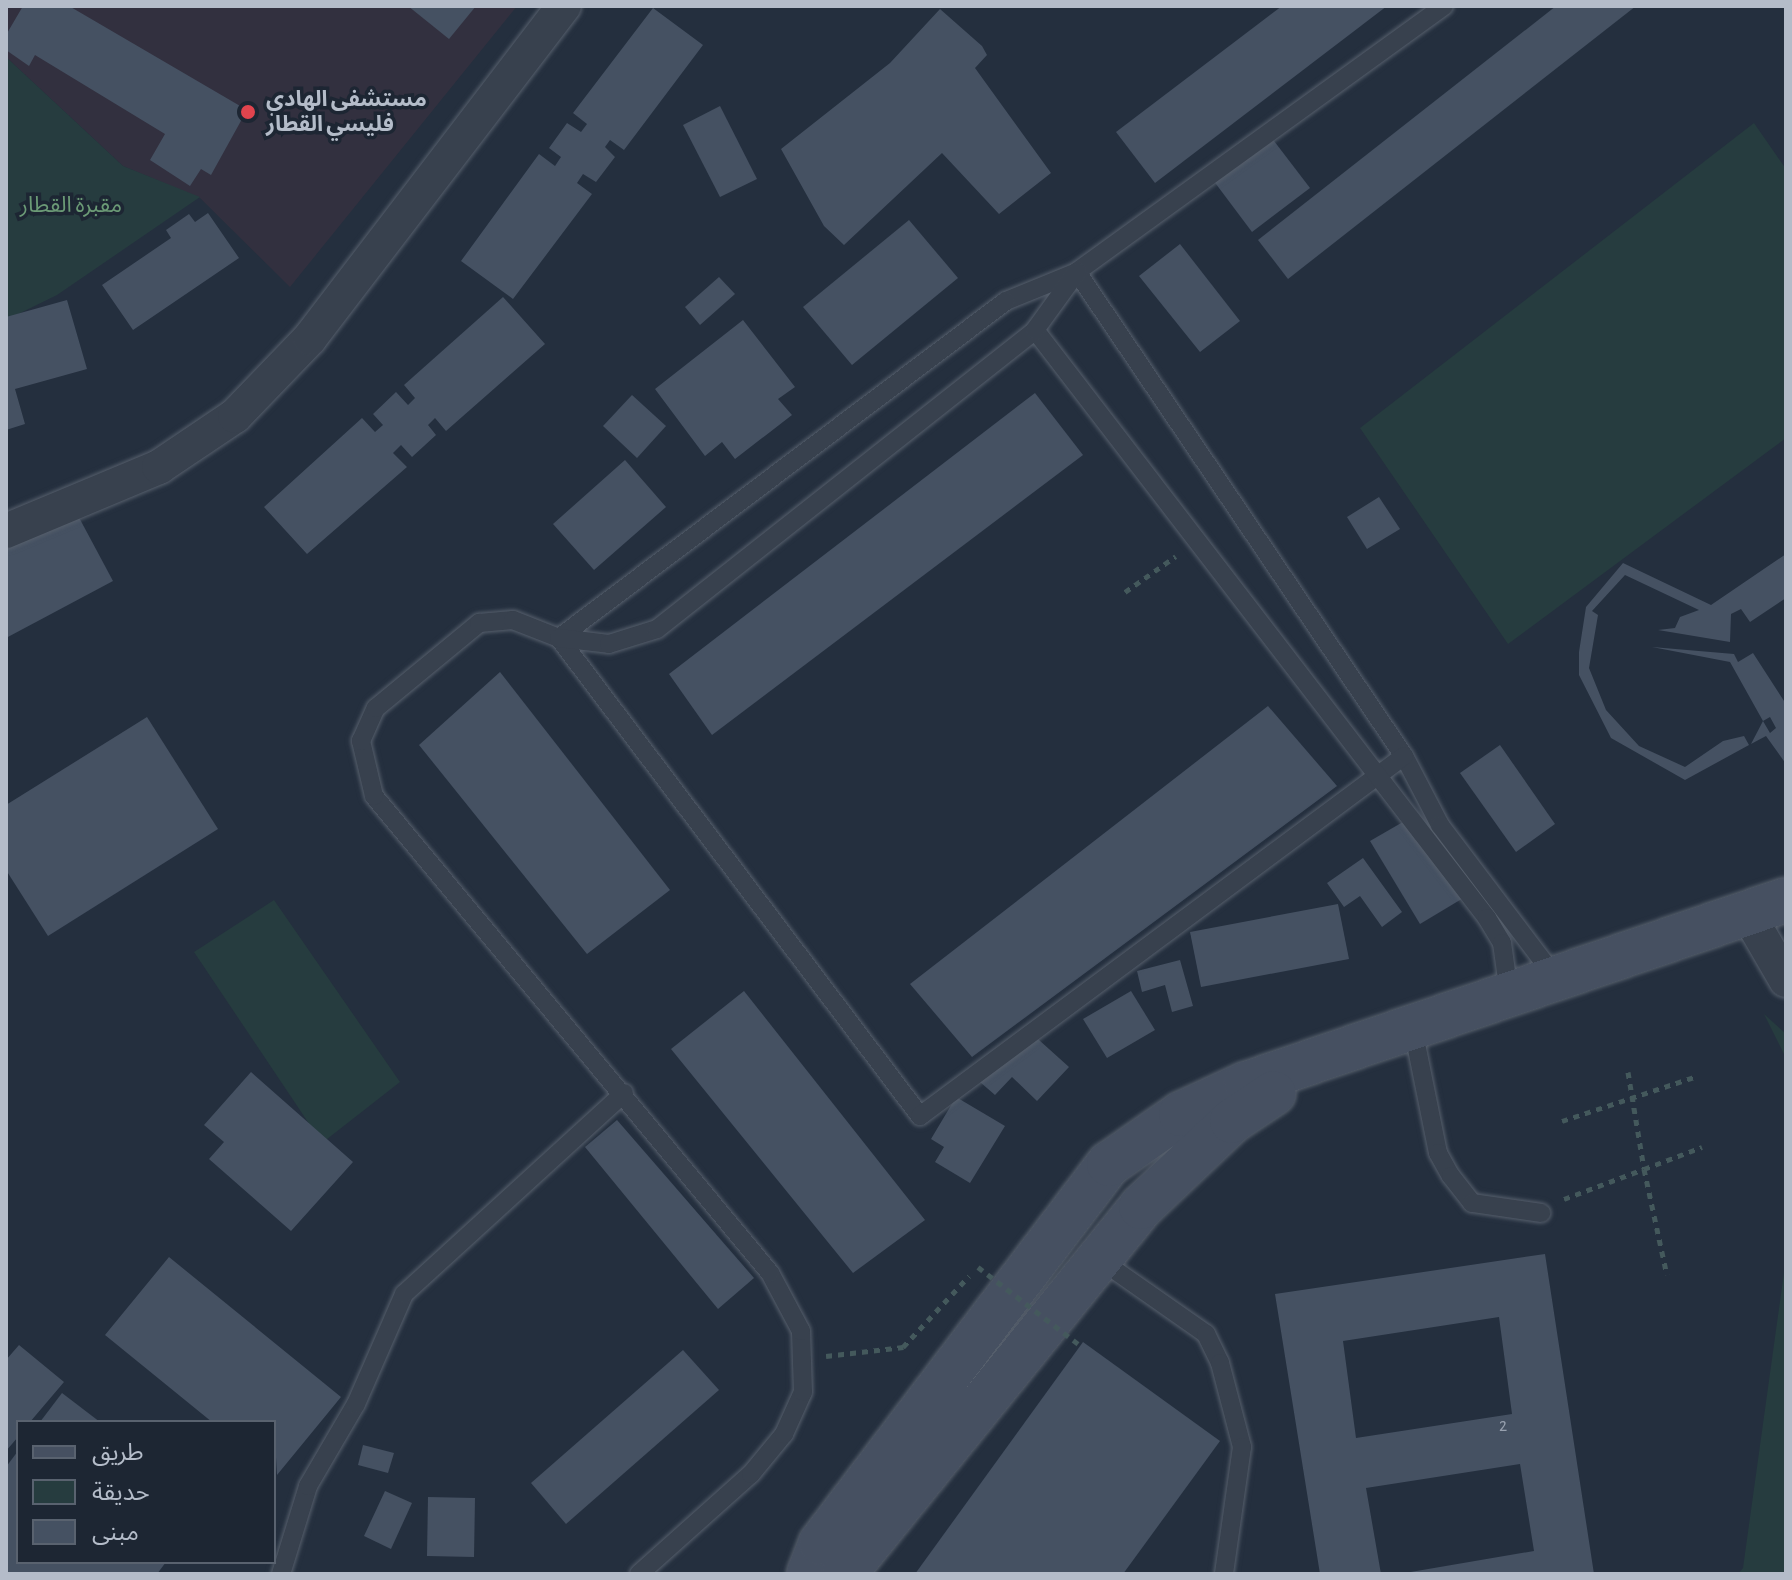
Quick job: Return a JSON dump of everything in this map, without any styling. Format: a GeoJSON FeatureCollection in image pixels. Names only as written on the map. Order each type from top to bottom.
{"type":"FeatureCollection","features":[{"type":"Feature","properties":{"kind":"main road"},"geometry":{"type":"LineString","coordinates":[[809,1574],[821,1543],[1109,1164],[1181,1114],[1326,1058],[1768,908]]}},
{"type":"Feature","properties":{"kind":"main road"},"geometry":{"type":"LineString","coordinates":[[844,1574],[1141,1207],[1232,1121],[1326,1058]]}},
{"type":"Feature","properties":{"kind":"street"},"geometry":{"type":"LineString","coordinates":[[6,531],[159,467],[235,416],[310,338],[564,6]]}},
{"type":"Feature","properties":{"kind":"street"},"geometry":{"type":"LineString","coordinates":[[1768,908],[1786,980]]}},
{"type":"Feature","properties":{"kind":"lane"},"geometry":{"type":"LineString","coordinates":[[559,638],[1006,301],[1077,272],[1444,6]]}},
{"type":"Feature","properties":{"kind":"lane"},"geometry":{"type":"LineString","coordinates":[[559,638],[609,644],[657,629],[1035,330],[1077,272]]}},
{"type":"Feature","properties":{"kind":"lane"},"geometry":{"type":"LineString","coordinates":[[1077,272],[1404,756],[1440,825],[1524,945],[1559,981]]}},
{"type":"Feature","properties":{"kind":"lane"},"geometry":{"type":"LineString","coordinates":[[1035,330],[1502,943],[1509,998]]}},
{"type":"Feature","properties":{"kind":"lane"},"geometry":{"type":"LineString","coordinates":[[639,1574],[768,1454],[795,1415],[807,1358],[789,1301],[770,1273],[624,1093],[374,796],[363,762],[361,741],[376,708],[479,623],[542,626],[559,638],[920,1116],[1404,756]]}},
{"type":"Feature","properties":{"kind":"lane"},"geometry":{"type":"LineString","coordinates":[[1413,1029],[1438,1153],[1451,1176],[1472,1203],[1541,1213]]}},
{"type":"Feature","properties":{"kind":"lane"},"geometry":{"type":"LineString","coordinates":[[281,1574],[299,1509],[404,1294],[624,1093]]}},
{"type":"Feature","properties":{"kind":"lane"},"geometry":{"type":"LineString","coordinates":[[1099,1259],[1206,1334],[1220,1363],[1242,1447],[1224,1574]]}},
{"type":"Feature","properties":{"kind":"lane"},"geometry":{"type":"LineString","coordinates":[[292,1574],[299,1509]]}},
{"type":"Feature","properties":{"kind":"path"},"geometry":{"type":"LineString","coordinates":[[1125,592],[1196,542]]}},
{"type":"Feature","properties":{"kind":"path"},"geometry":{"type":"LineString","coordinates":[[1628,1072],[1644,1169],[1667,1275]]}},
{"type":"Feature","properties":{"kind":"path"},"geometry":{"type":"LineString","coordinates":[[1562,1121],[1694,1077]]}},
{"type":"Feature","properties":{"kind":"path"},"geometry":{"type":"LineString","coordinates":[[1578,1191],[1702,1147]]}},
{"type":"Feature","properties":{"kind":"path"},"geometry":{"type":"LineString","coordinates":[[807,1358],[903,1347],[978,1267],[1081,1346]]}},
{"type":"Feature","properties":{"kind":"shaded area","name":"مستشفى الهادي فليسي القطار"},"geometry":{"type":"Polygon","coordinates":[[[6,6],[517,6],[290,287],[200,198],[123,166],[6,57],[6,6]]]}},
{"type":"Feature","properties":{"kind":"green space","name":"مقبرة القطار"},"geometry":{"type":"Polygon","coordinates":[[[6,57],[123,166],[200,197],[57,295],[6,320],[6,57]]]}},
{"type":"Feature","properties":{"kind":"green space"},"geometry":{"type":"Polygon","coordinates":[[[1754,123],[1786,169],[1786,438],[1508,644],[1360,428],[1754,123]]]}},
{"type":"Feature","properties":{"kind":"green space"},"geometry":{"type":"Polygon","coordinates":[[[274,900],[400,1082],[322,1143],[194,952],[274,900]]]}},
{"type":"Feature","properties":{"kind":"green space"},"geometry":{"type":"Polygon","coordinates":[[[1764,1014],[1786,1034],[1786,1058],[1764,1014]]]}},
{"type":"Feature","properties":{"kind":"green space"},"geometry":{"type":"Polygon","coordinates":[[[1786,1258],[1786,1574],[1738,1574],[1743,1568],[1786,1258]]]}},
{"type":"Feature","properties":{"kind":"building"},"geometry":{"type":"Polygon","coordinates":[[[23,6],[69,6],[247,110],[211,175],[201,169],[190,186],[150,160],[165,134],[35,55],[29,66],[6,50],[6,35],[23,6]]]}},
{"type":"Feature","properties":{"kind":"building"},"geometry":{"type":"Polygon","coordinates":[[[408,6],[476,6],[449,39],[408,6]]]}},
{"type":"Feature","properties":{"kind":"building"},"geometry":{"type":"Polygon","coordinates":[[[1282,6],[1387,6],[1155,183],[1116,132],[1282,6]]]}},
{"type":"Feature","properties":{"kind":"building"},"geometry":{"type":"Polygon","coordinates":[[[1556,6],[1636,6],[1288,279],[1258,240],[1556,6]]]}},
{"type":"Feature","properties":{"kind":"building"},"geometry":{"type":"Polygon","coordinates":[[[653,8],[703,45],[624,150],[610,140],[605,147],[615,157],[596,182],[583,174],[577,183],[592,194],[513,299],[461,261],[539,154],[555,166],[561,157],[549,148],[567,123],[581,132],[587,124],[573,113],[653,8]]]}},
{"type":"Feature","properties":{"kind":"building"},"geometry":{"type":"Polygon","coordinates":[[[940,9],[982,46],[987,55],[975,68],[1051,173],[999,214],[942,153],[844,245],[824,226],[781,149],[890,63],[940,9]]]}},
{"type":"Feature","properties":{"kind":"building"},"geometry":{"type":"Polygon","coordinates":[[[720,106],[757,179],[720,197],[683,125],[720,106]]]}},
{"type":"Feature","properties":{"kind":"building"},"geometry":{"type":"Polygon","coordinates":[[[1271,137],[1310,188],[1252,232],[1213,180],[1271,137]]]}},
{"type":"Feature","properties":{"kind":"building"},"geometry":{"type":"Polygon","coordinates":[[[208,213],[239,258],[133,330],[102,285],[171,238],[166,230],[189,214],[195,222],[208,213]]]}},
{"type":"Feature","properties":{"kind":"building"},"geometry":{"type":"Polygon","coordinates":[[[909,220],[958,278],[852,365],[803,307],[909,220]]]}},
{"type":"Feature","properties":{"kind":"building"},"geometry":{"type":"Polygon","coordinates":[[[1180,244],[1240,321],[1200,352],[1139,276],[1180,244]]]}},
{"type":"Feature","properties":{"kind":"building"},"geometry":{"type":"Polygon","coordinates":[[[719,277],[735,294],[700,325],[685,307],[719,277]]]}},
{"type":"Feature","properties":{"kind":"building"},"geometry":{"type":"Polygon","coordinates":[[[503,297],[545,344],[446,431],[435,418],[428,425],[436,435],[412,457],[401,445],[393,453],[407,467],[307,554],[264,507],[362,418],[375,432],[383,425],[373,414],[396,392],[408,405],[415,398],[404,385],[503,297]]]}},
{"type":"Feature","properties":{"kind":"building"},"geometry":{"type":"Polygon","coordinates":[[[67,300],[87,369],[15,389],[25,424],[6,430],[6,317],[67,300]]]}},
{"type":"Feature","properties":{"kind":"building"},"geometry":{"type":"Polygon","coordinates":[[[743,320],[795,387],[778,399],[792,415],[735,459],[722,442],[705,456],[655,389],[743,320]]]}},
{"type":"Feature","properties":{"kind":"building"},"geometry":{"type":"Polygon","coordinates":[[[1035,393],[1083,455],[712,735],[669,674],[1035,393]]]}},
{"type":"Feature","properties":{"kind":"building"},"geometry":{"type":"Polygon","coordinates":[[[632,395],[666,426],[637,458],[603,426],[632,395]]]}},
{"type":"Feature","properties":{"kind":"building"},"geometry":{"type":"Polygon","coordinates":[[[625,460],[666,507],[594,570],[553,524],[625,460]]]}},
{"type":"Feature","properties":{"kind":"building"},"geometry":{"type":"Polygon","coordinates":[[[1379,497],[1400,529],[1367,549],[1347,517],[1379,497]]]}},
{"type":"Feature","properties":{"kind":"building"},"geometry":{"type":"Polygon","coordinates":[[[75,510],[113,581],[6,638],[6,546],[75,510]]]}},
{"type":"Feature","properties":{"kind":"building"},"geometry":{"type":"Polygon","coordinates":[[[1786,554],[1786,598],[1750,622],[1741,609],[1731,614],[1730,642],[1658,630],[1675,628],[1680,617],[1699,610],[1625,575],[1592,611],[1598,615],[1589,668],[1606,710],[1639,746],[1685,767],[1723,741],[1744,736],[1749,745],[1685,780],[1611,738],[1579,675],[1579,652],[1586,607],[1623,563],[1711,605],[1786,554]]]}},
{"type":"Feature","properties":{"kind":"building"},"geometry":{"type":"Polygon","coordinates":[[[1652,647],[1734,654],[1738,662],[1753,653],[1786,704],[1786,764],[1766,736],[1751,744],[1763,721],[1730,662],[1652,647]],[[1770,717],[1763,721],[1770,733],[1776,728],[1770,717]]]}},
{"type":"Feature","properties":{"kind":"building"},"geometry":{"type":"Polygon","coordinates":[[[500,672],[670,890],[587,954],[419,745],[500,672]]]}},
{"type":"Feature","properties":{"kind":"building"},"geometry":{"type":"Polygon","coordinates":[[[1268,706],[1337,786],[972,1057],[910,984],[1268,706]]]}},
{"type":"Feature","properties":{"kind":"building"},"geometry":{"type":"Polygon","coordinates":[[[147,717],[218,829],[48,936],[6,870],[6,805],[147,717]]]}},
{"type":"Feature","properties":{"kind":"building"},"geometry":{"type":"Polygon","coordinates":[[[1500,745],[1555,824],[1516,852],[1460,773],[1500,745]]]}},
{"type":"Feature","properties":{"kind":"building"},"geometry":{"type":"Polygon","coordinates":[[[1415,815],[1465,897],[1420,924],[1370,841],[1415,815]]]}},
{"type":"Feature","properties":{"kind":"building"},"geometry":{"type":"Polygon","coordinates":[[[1363,858],[1402,912],[1382,927],[1360,896],[1344,907],[1327,883],[1363,858]]]}},
{"type":"Feature","properties":{"kind":"building"},"geometry":{"type":"Polygon","coordinates":[[[1338,904],[1349,959],[1201,987],[1190,932],[1338,904]]]}},
{"type":"Feature","properties":{"kind":"building"},"geometry":{"type":"Polygon","coordinates":[[[1180,960],[1193,1006],[1172,1012],[1165,985],[1142,992],[1137,971],[1180,960]]]}},
{"type":"Feature","properties":{"kind":"building"},"geometry":{"type":"Polygon","coordinates":[[[744,991],[925,1220],[853,1273],[671,1049],[744,991]]]}},
{"type":"Feature","properties":{"kind":"building"},"geometry":{"type":"Polygon","coordinates":[[[1131,991],[1155,1030],[1107,1058],[1083,1019],[1131,991]]]}},
{"type":"Feature","properties":{"kind":"building"},"geometry":{"type":"Polygon","coordinates":[[[1029,1031],[1069,1067],[1037,1101],[1012,1077],[995,1095],[980,1082],[1029,1031]]]}},
{"type":"Feature","properties":{"kind":"building"},"geometry":{"type":"Polygon","coordinates":[[[251,1072],[353,1162],[291,1231],[209,1159],[224,1142],[204,1125],[251,1072]]]}},
{"type":"Feature","properties":{"kind":"building"},"geometry":{"type":"Polygon","coordinates":[[[956,1097],[1005,1126],[970,1183],[935,1162],[944,1147],[931,1139],[956,1097]]]}},
{"type":"Feature","properties":{"kind":"building"},"geometry":{"type":"Polygon","coordinates":[[[617,1120],[754,1278],[718,1309],[585,1147],[617,1120]]]}},
{"type":"Feature","properties":{"kind":"building"},"geometry":{"type":"Polygon","coordinates":[[[1545,1254],[1594,1574],[1399,1574],[1534,1551],[1520,1464],[1366,1488],[1381,1574],[1320,1574],[1275,1294],[1545,1254]],[[1499,1317],[1343,1341],[1356,1438],[1512,1414],[1499,1317]]]}},
{"type":"Feature","properties":{"kind":"building"},"geometry":{"type":"Polygon","coordinates":[[[169,1257],[341,1397],[277,1475],[276,1420],[210,1420],[105,1335],[169,1257]]]}},
{"type":"Feature","properties":{"kind":"building"},"geometry":{"type":"Polygon","coordinates":[[[1083,1342],[1220,1441],[1123,1574],[915,1574],[1083,1342]]]}},
{"type":"Feature","properties":{"kind":"building"},"geometry":{"type":"Polygon","coordinates":[[[19,1345],[64,1382],[32,1420],[16,1420],[16,1439],[6,1451],[6,1360],[19,1345]]]}},
{"type":"Feature","properties":{"kind":"building"},"geometry":{"type":"Polygon","coordinates":[[[683,1350],[719,1390],[566,1524],[531,1483],[683,1350]]]}},
{"type":"Feature","properties":{"kind":"building"},"geometry":{"type":"Polygon","coordinates":[[[62,1393],[97,1420],[42,1420],[62,1393]]]}},
{"type":"Feature","properties":{"kind":"building"},"geometry":{"type":"Polygon","coordinates":[[[363,1445],[394,1453],[388,1473],[358,1465],[363,1445]]]}},
{"type":"Feature","properties":{"kind":"building"},"geometry":{"type":"Polygon","coordinates":[[[16,1454],[16,1564],[164,1564],[157,1574],[6,1574],[6,1467],[16,1454]]]}},
{"type":"Feature","properties":{"kind":"building"},"geometry":{"type":"Polygon","coordinates":[[[385,1491],[412,1503],[391,1549],[364,1536],[385,1491]]]}},
{"type":"Feature","properties":{"kind":"building"},"geometry":{"type":"Polygon","coordinates":[[[428,1497],[475,1498],[474,1557],[427,1556],[428,1497]]]}},
{"type":"Feature","properties":{"kind":"place","name":"مستشفى الهادي فليسي القطار"},"geometry":{"type":"Point","coordinates":[248,112]}}]}
